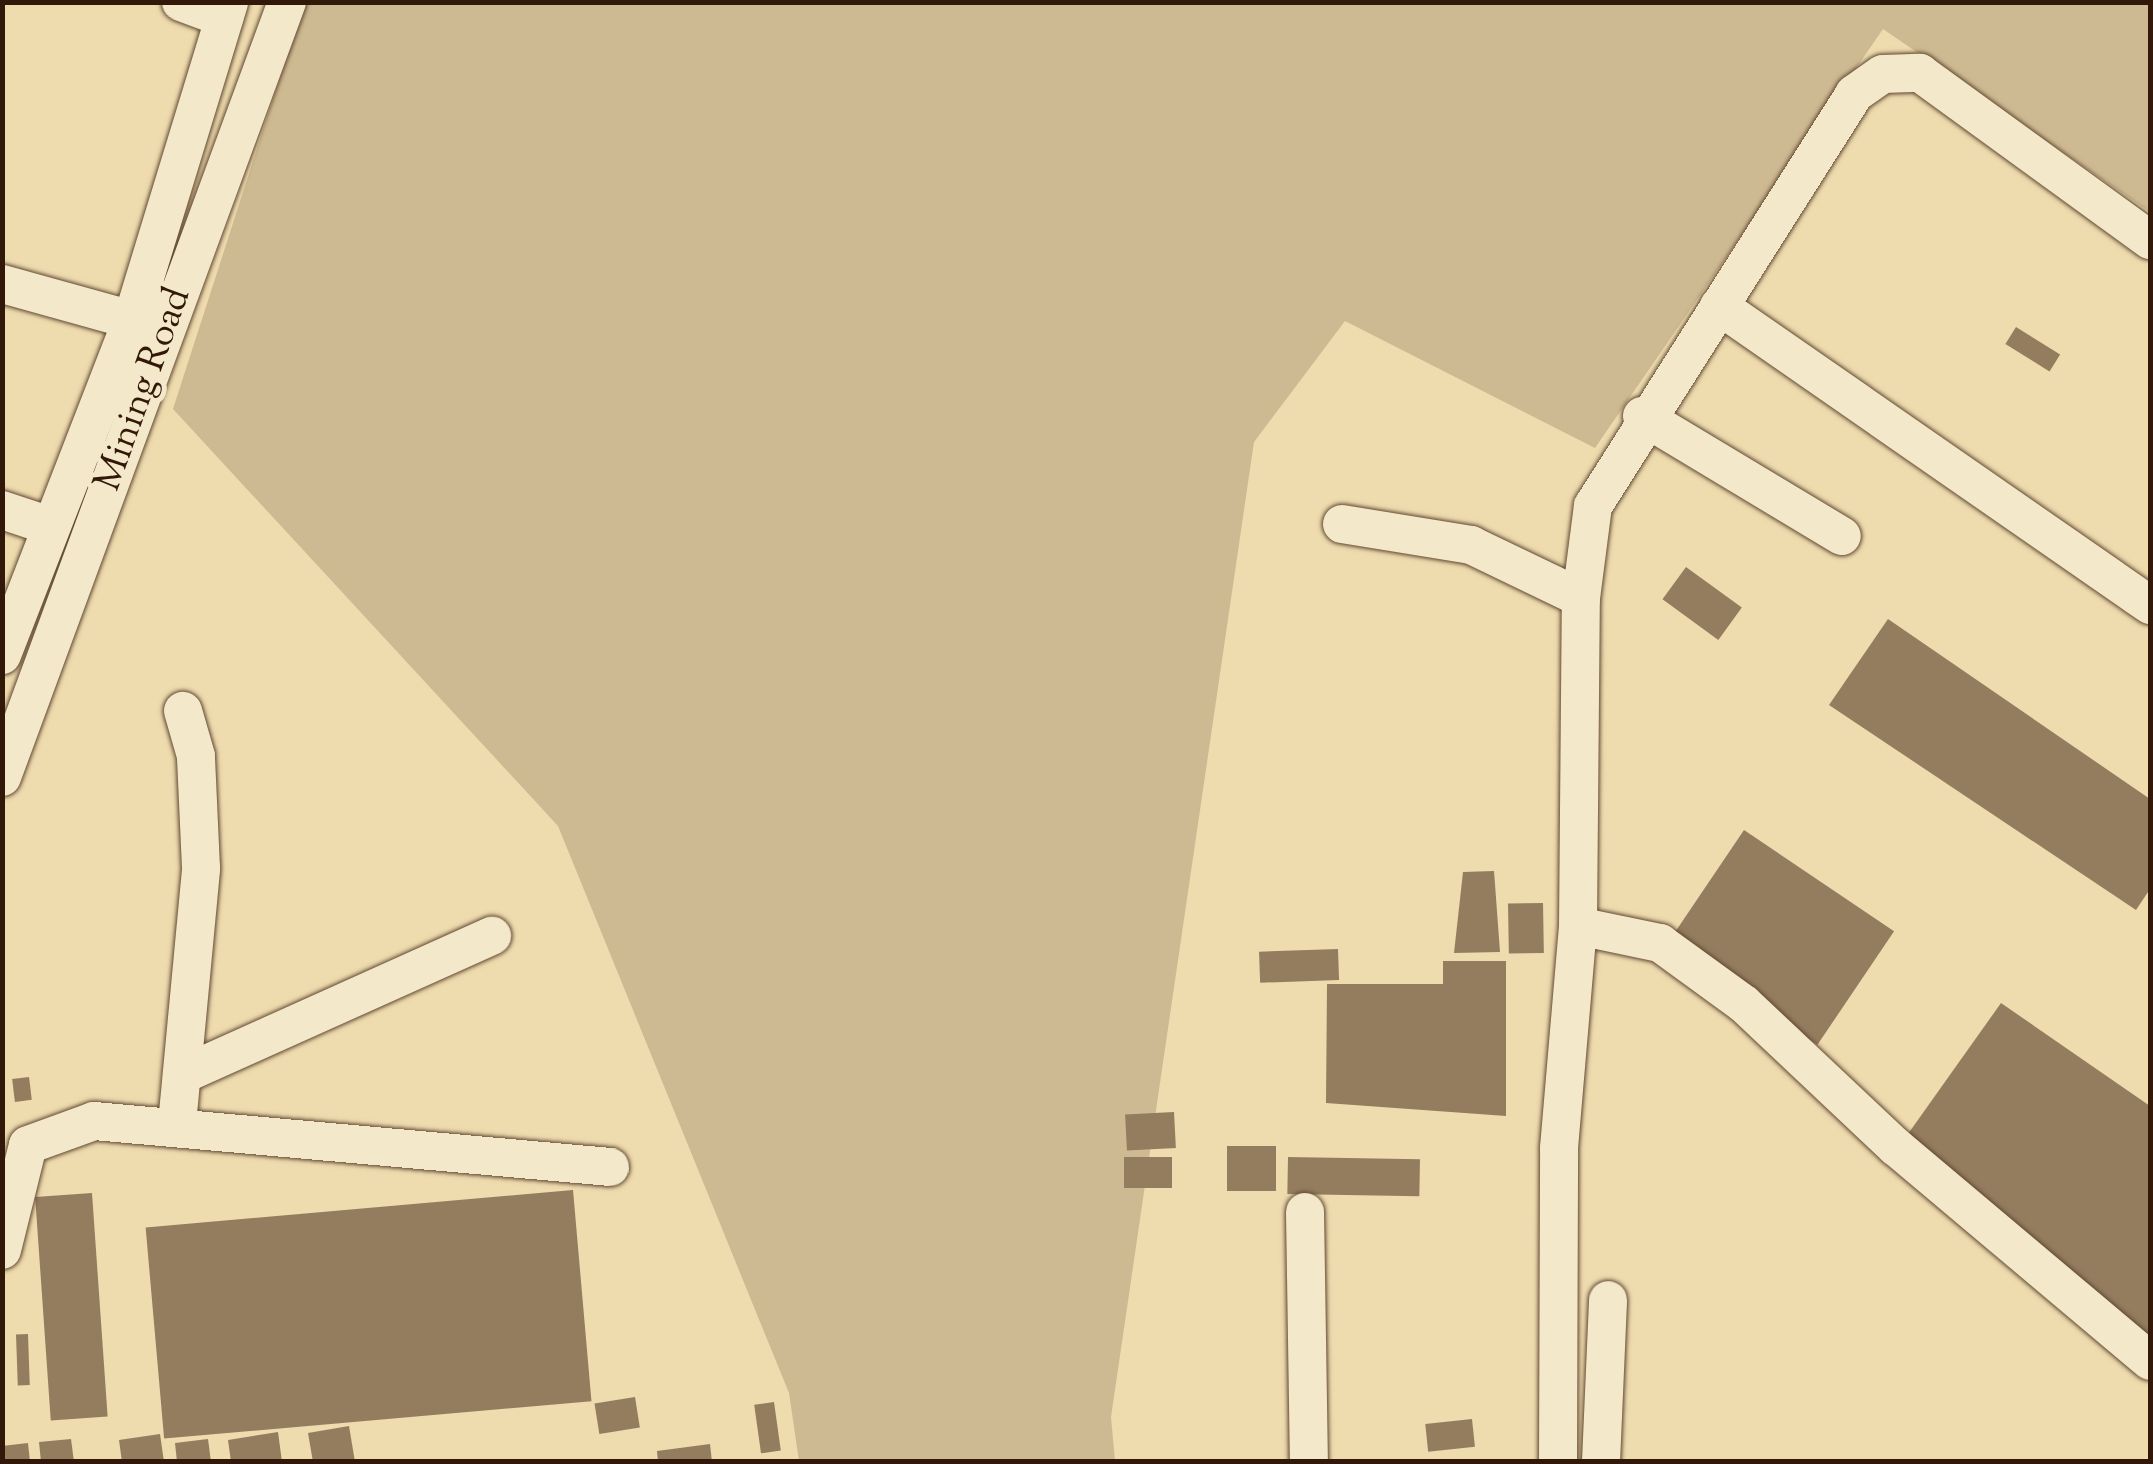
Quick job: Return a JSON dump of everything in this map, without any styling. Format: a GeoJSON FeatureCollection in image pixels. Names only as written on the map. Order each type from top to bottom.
{"type":"FeatureCollection","features":[{"type":"Feature","properties":{"kind":"street"},"geometry":{"type":"LineString","coordinates":[[2,654],[132,320],[226,10],[181,2]]}},
{"type":"Feature","properties":{"kind":"street","name":"Mining Road"},"geometry":{"type":"LineString","coordinates":[[2,777],[287,2]]}},
{"type":"Feature","properties":{"kind":"street"},"geometry":{"type":"LineString","coordinates":[[1558,1462],[1559,1148],[1578,926],[1581,598],[1593,506],[1642,416],[1720,306],[1854,94],[1884,74],[1920,73],[2150,240]]}},
{"type":"Feature","properties":{"kind":"street"},"geometry":{"type":"LineString","coordinates":[[2,284],[132,320]]}},
{"type":"Feature","properties":{"kind":"street"},"geometry":{"type":"LineString","coordinates":[[1720,306],[2150,605]]}},
{"type":"Feature","properties":{"kind":"street"},"geometry":{"type":"LineString","coordinates":[[1642,416],[1842,536]]}},
{"type":"Feature","properties":{"kind":"street"},"geometry":{"type":"LineString","coordinates":[[2,510],[50,526]]}},
{"type":"Feature","properties":{"kind":"street"},"geometry":{"type":"LineString","coordinates":[[1342,524],[1471,546],[1581,598]]}},
{"type":"Feature","properties":{"kind":"street"},"geometry":{"type":"LineString","coordinates":[[177,1124],[200,868],[196,756],[183,710]]}},
{"type":"Feature","properties":{"kind":"street"},"geometry":{"type":"LineString","coordinates":[[1578,926],[1660,943],[1744,1004],[1896,1147],[2150,1361]]}},
{"type":"Feature","properties":{"kind":"street"},"geometry":{"type":"LineString","coordinates":[[182,1075],[492,936]]}},
{"type":"Feature","properties":{"kind":"street"},"geometry":{"type":"LineString","coordinates":[[2,1250],[28,1146],[94,1121],[177,1124],[610,1167]]}},
{"type":"Feature","properties":{"kind":"street"},"geometry":{"type":"LineString","coordinates":[[1304,1212],[1309,1462]]}},
{"type":"Feature","properties":{"kind":"street"},"geometry":{"type":"LineString","coordinates":[[1601,1462],[1608,1300]]}},
{"type":"Feature","properties":{"kind":"shaded area"},"geometry":{"type":"Polygon","coordinates":[[[304,3],[2150,3],[2150,212],[1883,29],[1595,448],[1345,321],[1254,442],[1111,1417],[1115,1461],[799,1461],[789,1393],[558,826],[173,409],[304,3]]]}},
{"type":"Feature","properties":{"kind":"building"},"geometry":{"type":"Polygon","coordinates":[[[2016,327],[2060,355],[2050,372],[2005,344],[2016,327]]]}},
{"type":"Feature","properties":{"kind":"building"},"geometry":{"type":"Polygon","coordinates":[[[1686,567],[1742,608],[1718,640],[1662,599],[1686,567]]]}},
{"type":"Feature","properties":{"kind":"building"},"geometry":{"type":"Polygon","coordinates":[[[1888,619],[2150,799],[2150,889],[2136,910],[1829,705],[1888,619]]]}},
{"type":"Feature","properties":{"kind":"building"},"geometry":{"type":"Polygon","coordinates":[[[1744,830],[1894,931],[1817,1045],[1667,944],[1744,830]]]}},
{"type":"Feature","properties":{"kind":"building"},"geometry":{"type":"Polygon","coordinates":[[[1494,871],[1500,952],[1454,953],[1463,872],[1494,871]]]}},
{"type":"Feature","properties":{"kind":"building"},"geometry":{"type":"Polygon","coordinates":[[[1543,903],[1544,953],[1509,954],[1508,904],[1543,903]]]}},
{"type":"Feature","properties":{"kind":"building"},"geometry":{"type":"Polygon","coordinates":[[[1338,949],[1339,980],[1260,983],[1259,952],[1338,949]]]}},
{"type":"Feature","properties":{"kind":"building"},"geometry":{"type":"Polygon","coordinates":[[[1443,961],[1506,961],[1506,1116],[1326,1103],[1327,984],[1443,984],[1443,961]]]}},
{"type":"Feature","properties":{"kind":"building"},"geometry":{"type":"Polygon","coordinates":[[[2001,1003],[2150,1106],[2150,1338],[1898,1148],[2001,1003]]]}},
{"type":"Feature","properties":{"kind":"building"},"geometry":{"type":"Polygon","coordinates":[[[29,1077],[32,1100],[15,1102],[12,1079],[29,1077]]]}},
{"type":"Feature","properties":{"kind":"building"},"geometry":{"type":"Polygon","coordinates":[[[1174,1112],[1176,1148],[1127,1151],[1125,1115],[1174,1112]]]}},
{"type":"Feature","properties":{"kind":"building"},"geometry":{"type":"Polygon","coordinates":[[[1227,1146],[1276,1146],[1276,1191],[1227,1191],[1227,1146]]]}},
{"type":"Feature","properties":{"kind":"building"},"geometry":{"type":"Polygon","coordinates":[[[1124,1157],[1172,1157],[1172,1188],[1124,1188],[1124,1157]]]}},
{"type":"Feature","properties":{"kind":"building"},"geometry":{"type":"Polygon","coordinates":[[[1288,1157],[1420,1159],[1419,1196],[1287,1194],[1288,1157]]]}},
{"type":"Feature","properties":{"kind":"building"},"geometry":{"type":"Polygon","coordinates":[[[573,1190],[591,1401],[164,1439],[146,1227],[573,1190]]]}},
{"type":"Feature","properties":{"kind":"building"},"geometry":{"type":"Polygon","coordinates":[[[92,1193],[108,1416],[51,1420],[35,1197],[92,1193]]]}},
{"type":"Feature","properties":{"kind":"building"},"geometry":{"type":"Polygon","coordinates":[[[16,1334],[28,1334],[30,1385],[18,1385],[16,1334]]]}},
{"type":"Feature","properties":{"kind":"building"},"geometry":{"type":"Polygon","coordinates":[[[635,1397],[640,1428],[599,1434],[595,1403],[635,1397]]]}},
{"type":"Feature","properties":{"kind":"building"},"geometry":{"type":"Polygon","coordinates":[[[774,1402],[781,1451],[761,1453],[754,1405],[774,1402]]]}},
{"type":"Feature","properties":{"kind":"building"},"geometry":{"type":"Polygon","coordinates":[[[1472,1419],[1475,1447],[1428,1452],[1425,1424],[1472,1419]]]}},
{"type":"Feature","properties":{"kind":"building"},"geometry":{"type":"Polygon","coordinates":[[[349,1426],[355,1462],[313,1462],[308,1433],[349,1426]]]}},
{"type":"Feature","properties":{"kind":"building"},"geometry":{"type":"Polygon","coordinates":[[[278,1432],[282,1462],[231,1462],[228,1440],[278,1432]]]}},
{"type":"Feature","properties":{"kind":"building"},"geometry":{"type":"Polygon","coordinates":[[[160,1434],[164,1462],[122,1462],[119,1440],[160,1434]]]}},
{"type":"Feature","properties":{"kind":"building"},"geometry":{"type":"Polygon","coordinates":[[[71,1439],[74,1462],[41,1462],[39,1442],[71,1439]]]}},
{"type":"Feature","properties":{"kind":"building"},"geometry":{"type":"Polygon","coordinates":[[[208,1439],[211,1462],[177,1462],[175,1443],[208,1439]]]}},
{"type":"Feature","properties":{"kind":"building"},"geometry":{"type":"Polygon","coordinates":[[[28,1443],[30,1462],[2,1462],[2,1446],[28,1443]]]}},
{"type":"Feature","properties":{"kind":"building"},"geometry":{"type":"Polygon","coordinates":[[[710,1444],[712,1462],[658,1462],[657,1451],[710,1444]]]}}]}
